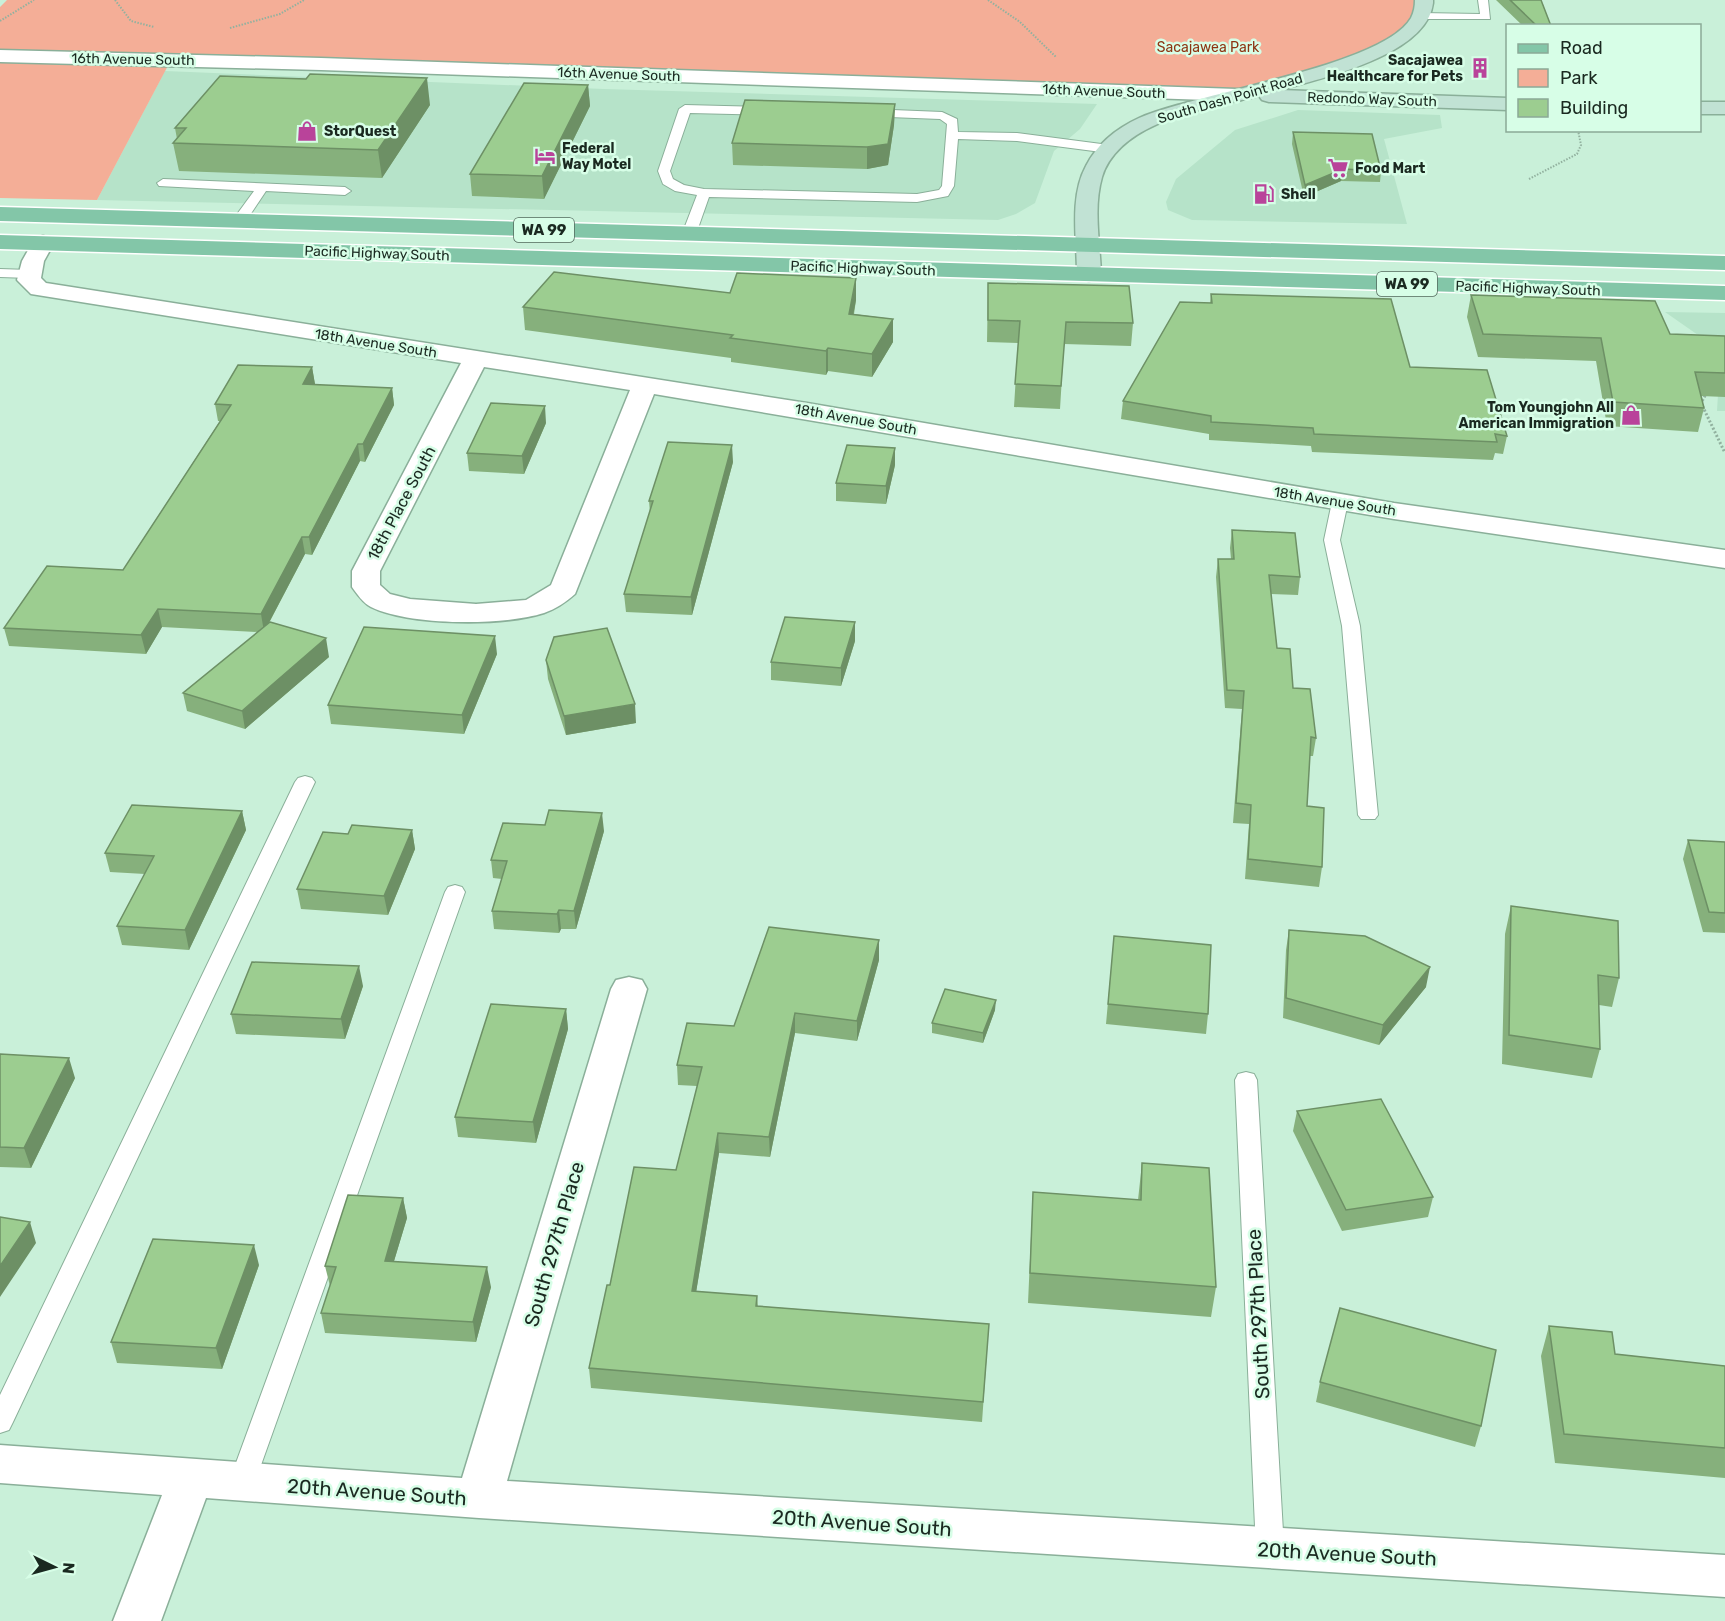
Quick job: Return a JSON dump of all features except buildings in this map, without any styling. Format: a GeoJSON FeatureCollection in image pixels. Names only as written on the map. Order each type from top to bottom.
{"type":"FeatureCollection","features":[{"type":"Feature","properties":{"kind":"main road","name":"South Dash Point Road"},"geometry":{"type":"LineString","coordinates":[[1089,274],[1090,182],[1097,164],[1125,135],[1177,110],[1337,66],[1367,54],[1406,33],[1417,23],[1422,8]]}},
{"type":"Feature","properties":{"kind":"main road","name":"Redondo Way South"},"geometry":{"type":"LineString","coordinates":[[1237,95],[1506,104]]}},
{"type":"Feature","properties":{"kind":"main road"},"geometry":{"type":"LineString","coordinates":[[1701,108],[1725,108]]}},
{"type":"Feature","properties":{"kind":"main road","name":"Pacific Highway South"},"geometry":{"type":"LineString","coordinates":[[0,214],[1725,263]]}},
{"type":"Feature","properties":{"kind":"main road"},"geometry":{"type":"LineString","coordinates":[[43,243],[65,233],[88,231],[241,235],[300,232],[340,224]]}},
{"type":"Feature","properties":{"kind":"main road","name":"Pacific Highway South"},"geometry":{"type":"LineString","coordinates":[[0,242],[1725,294]]}},
{"type":"Feature","properties":{"kind":"street","name":"16th Avenue South"},"geometry":{"type":"LineString","coordinates":[[0,56],[1237,95]]}},
{"type":"Feature","properties":{"kind":"street"},"geometry":{"type":"LineString","coordinates":[[29,274],[31,262],[43,243]]}},
{"type":"Feature","properties":{"kind":"street","name":"18th Avenue South"},"geometry":{"type":"LineString","coordinates":[[29,274],[29,280],[39,289],[817,412],[1340,502],[1725,560]]}},
{"type":"Feature","properties":{"kind":"street","name":"18th Place South"},"geometry":{"type":"LineString","coordinates":[[476,359],[366,571],[366,587],[379,599],[400,607],[509,612],[532,608],[555,597],[565,588],[645,386]]}},
{"type":"Feature","properties":{"kind":"street","name":"South 297th Place"},"geometry":{"type":"LineString","coordinates":[[479,1499],[629,989]]}},
{"type":"Feature","properties":{"kind":"street","name":"20th Avenue South"},"geometry":{"type":"LineString","coordinates":[[0,1464],[479,1499],[1725,1576]]}},
{"type":"Feature","properties":{"kind":"street"},"geometry":{"type":"LineString","coordinates":[[137,1621],[191,1478]]}},
{"type":"Feature","properties":{"kind":"lane"},"geometry":{"type":"LineString","coordinates":[[1422,8],[1486,17],[1483,0]]}},
{"type":"Feature","properties":{"kind":"lane"},"geometry":{"type":"LineString","coordinates":[[778,111],[685,108],[664,171],[667,181],[680,188],[704,193],[932,197],[943,193],[948,186],[953,122],[942,116],[860,113]]}},
{"type":"Feature","properties":{"kind":"lane"},"geometry":{"type":"LineString","coordinates":[[952,135],[1017,137],[1109,149]]}},
{"type":"Feature","properties":{"kind":"lane"},"geometry":{"type":"LineString","coordinates":[[163,183],[345,191]]}},
{"type":"Feature","properties":{"kind":"lane"},"geometry":{"type":"LineString","coordinates":[[239,220],[263,188]]}},
{"type":"Feature","properties":{"kind":"lane"},"geometry":{"type":"LineString","coordinates":[[689,234],[704,193]]}},
{"type":"Feature","properties":{"kind":"lane"},"geometry":{"type":"LineString","coordinates":[[0,273],[29,274]]}},
{"type":"Feature","properties":{"kind":"lane"},"geometry":{"type":"LineString","coordinates":[[1340,502],[1332,540],[1351,626],[1368,814]]}},
{"type":"Feature","properties":{"kind":"lane"},"geometry":{"type":"LineString","coordinates":[[0,1422],[305,782]]}},
{"type":"Feature","properties":{"kind":"lane"},"geometry":{"type":"LineString","coordinates":[[242,1482],[455,892]]}},
{"type":"Feature","properties":{"kind":"lane","name":"South 297th Place"},"geometry":{"type":"LineString","coordinates":[[1246,1080],[1270,1549]]}},
{"type":"Feature","properties":{"kind":"path"},"geometry":{"type":"LineString","coordinates":[[0,21],[34,0]]}},
{"type":"Feature","properties":{"kind":"path"},"geometry":{"type":"LineString","coordinates":[[115,0],[131,21],[160,28]]}},
{"type":"Feature","properties":{"kind":"path"},"geometry":{"type":"LineString","coordinates":[[222,28],[232,28],[280,14],[304,0]]}},
{"type":"Feature","properties":{"kind":"path"},"geometry":{"type":"LineString","coordinates":[[988,0],[1020,22],[1047,46],[1059,62]]}},
{"type":"Feature","properties":{"kind":"path"},"geometry":{"type":"LineString","coordinates":[[1529,179],[1573,157],[1580,150],[1579,132]]}},
{"type":"Feature","properties":{"kind":"path"},"geometry":{"type":"LineString","coordinates":[[1708,389],[1701,403],[1725,453]]}},
{"type":"Feature","properties":{"kind":"shaded area"},"geometry":{"type":"Polygon","coordinates":[[[165,71],[604,89],[1097,104],[1080,129],[1054,151],[1035,203],[1016,214],[998,220],[97,200],[165,71]]]}},
{"type":"Feature","properties":{"kind":"shaded area"},"geometry":{"type":"Polygon","coordinates":[[[1298,110],[1440,115],[1442,128],[1384,139],[1407,224],[1192,220],[1168,210],[1166,202],[1176,179],[1235,130],[1298,110]]]}},
{"type":"Feature","properties":{"kind":"shaded area"},"geometry":{"type":"Polygon","coordinates":[[[1665,312],[1725,313],[1725,411],[1717,411],[1719,378],[1708,342],[1665,312]]]}},
{"type":"Feature","properties":{"kind":"green space","name":"Sacajawea Park"},"geometry":{"type":"Polygon","coordinates":[[[7,0],[1424,0],[1423,12],[1388,44],[1256,91],[171,60],[97,200],[0,198],[0,7],[7,0]]]}},
{"type":"Feature","properties":{"kind":"place","name":"Sacajawea Healthcare for Pets"},"geometry":{"type":"Point","coordinates":[1480,68]}},
{"type":"Feature","properties":{"kind":"place","name":"StorQuest"},"geometry":{"type":"Point","coordinates":[307,131]}},
{"type":"Feature","properties":{"kind":"place","name":"Federal Way Motel"},"geometry":{"type":"Point","coordinates":[545,156]}},
{"type":"Feature","properties":{"kind":"place","name":"Food Mart"},"geometry":{"type":"Point","coordinates":[1338,168]}},
{"type":"Feature","properties":{"kind":"place","name":"Shell"},"geometry":{"type":"Point","coordinates":[1264,194]}},
{"type":"Feature","properties":{"kind":"place","name":"Tom Youngjohn All American Immigration"},"geometry":{"type":"Point","coordinates":[1631,415]}}]}
